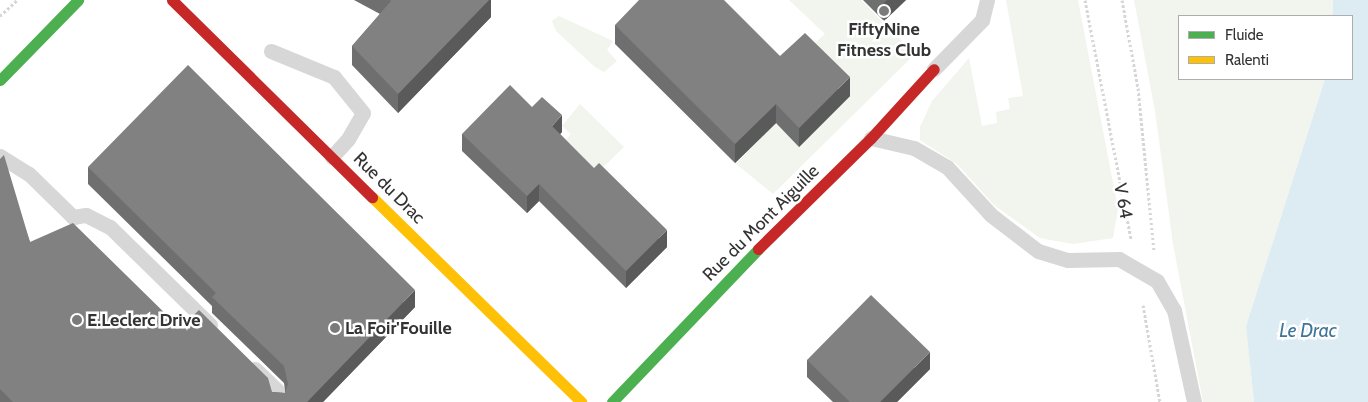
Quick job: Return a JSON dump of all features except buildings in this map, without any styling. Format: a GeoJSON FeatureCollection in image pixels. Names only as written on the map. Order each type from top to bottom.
{"type":"FeatureCollection","features":[{"type":"Feature","properties":{"kind":"street"},"geometry":{"type":"LineString","coordinates":[[0,80],[78,0]]}},
{"type":"Feature","properties":{"kind":"street","name":"Rue du Drac"},"geometry":{"type":"LineString","coordinates":[[172,0],[581,402]]}},
{"type":"Feature","properties":{"kind":"street","name":"Rue du Mont Aiguille"},"geometry":{"type":"LineString","coordinates":[[612,402],[757,250],[871,138],[934,69]]}},
{"type":"Feature","properties":{"kind":"lane"},"geometry":{"type":"LineString","coordinates":[[934,69],[982,20],[987,0]]}},
{"type":"Feature","properties":{"kind":"lane"},"geometry":{"type":"LineString","coordinates":[[271,51],[334,77],[363,113],[348,139],[332,157]]}},
{"type":"Feature","properties":{"kind":"lane"},"geometry":{"type":"LineString","coordinates":[[871,138],[914,148],[947,167],[991,215],[1038,251],[1068,260],[1119,259],[1136,267],[1157,281],[1174,310],[1194,402]]}},
{"type":"Feature","properties":{"kind":"lane"},"geometry":{"type":"LineString","coordinates":[[0,156],[29,174],[73,217],[86,216],[110,227],[221,336]]}},
{"type":"Feature","properties":{"kind":"lane"},"geometry":{"type":"LineString","coordinates":[[242,356],[277,390],[279,402]]}},
{"type":"Feature","properties":{"kind":"path"},"geometry":{"type":"LineString","coordinates":[[0,16],[17,0]]}},
{"type":"Feature","properties":{"kind":"path","name":"V 64"},"geometry":{"type":"LineString","coordinates":[[1085,0],[1160,402]]}},
{"type":"Feature","properties":{"kind":"path"},"geometry":{"type":"LineString","coordinates":[[1122,0],[1138,88],[1157,281]]}},
{"type":"Feature","properties":{"kind":"shaded area"},"geometry":{"type":"Polygon","coordinates":[[[789,0],[861,0],[915,54],[773,194],[735,163],[776,123],[805,52],[825,34],[789,0]]]}},
{"type":"Feature","properties":{"kind":"shaded area"},"geometry":{"type":"Polygon","coordinates":[[[1006,0],[1078,0],[1118,209],[1113,238],[1073,244],[1040,238],[994,205],[957,164],[920,140],[920,127],[932,101],[969,58],[982,126],[997,123],[996,112],[1010,109],[1008,98],[1023,96],[1006,0]]]}},
{"type":"Feature","properties":{"kind":"shaded area"},"geometry":{"type":"Polygon","coordinates":[[[1134,0],[1333,0],[1333,15],[1178,15],[1178,80],[1325,80],[1246,326],[1254,402],[1203,402],[1173,244],[1155,111],[1134,0]]]}},
{"type":"Feature","properties":{"kind":"shaded area"},"geometry":{"type":"Polygon","coordinates":[[[559,16],[613,41],[607,50],[617,61],[604,72],[595,67],[556,31],[552,21],[559,16]]]}},
{"type":"Feature","properties":{"kind":"shaded area"},"geometry":{"type":"Polygon","coordinates":[[[580,104],[624,147],[593,177],[562,144],[571,134],[562,126],[580,104]]]}},
{"type":"Feature","properties":{"kind":"water","name":"Le Drac"},"geometry":{"type":"Polygon","coordinates":[[[1333,0],[1368,0],[1368,402],[1254,402],[1246,326],[1325,80],[1353,80],[1353,15],[1333,15],[1333,0]]]}},
{"type":"Feature","properties":{"kind":"traffic: fast"},"geometry":{"type":"LineString","coordinates":[[0,80],[78,0]]}},
{"type":"Feature","properties":{"kind":"traffic: fast"},"geometry":{"type":"LineString","coordinates":[[612,402],[758,249]]}},
{"type":"Feature","properties":{"kind":"traffic: slow"},"geometry":{"type":"LineString","coordinates":[[372,197],[581,402]]}},
{"type":"Feature","properties":{"kind":"traffic: jam"},"geometry":{"type":"LineString","coordinates":[[172,0],[372,197]]}},
{"type":"Feature","properties":{"kind":"traffic: jam"},"geometry":{"type":"LineString","coordinates":[[758,249],[871,138],[934,69]]}},
{"type":"Feature","properties":{"kind":"place","name":"FiftyNine Fitness Club"},"geometry":{"type":"Point","coordinates":[884,11]}},
{"type":"Feature","properties":{"kind":"place","name":"E.Leclerc Drive"},"geometry":{"type":"Point","coordinates":[77,320]}},
{"type":"Feature","properties":{"kind":"place","name":"La Foir'Fouille"},"geometry":{"type":"Point","coordinates":[335,328]}}]}
